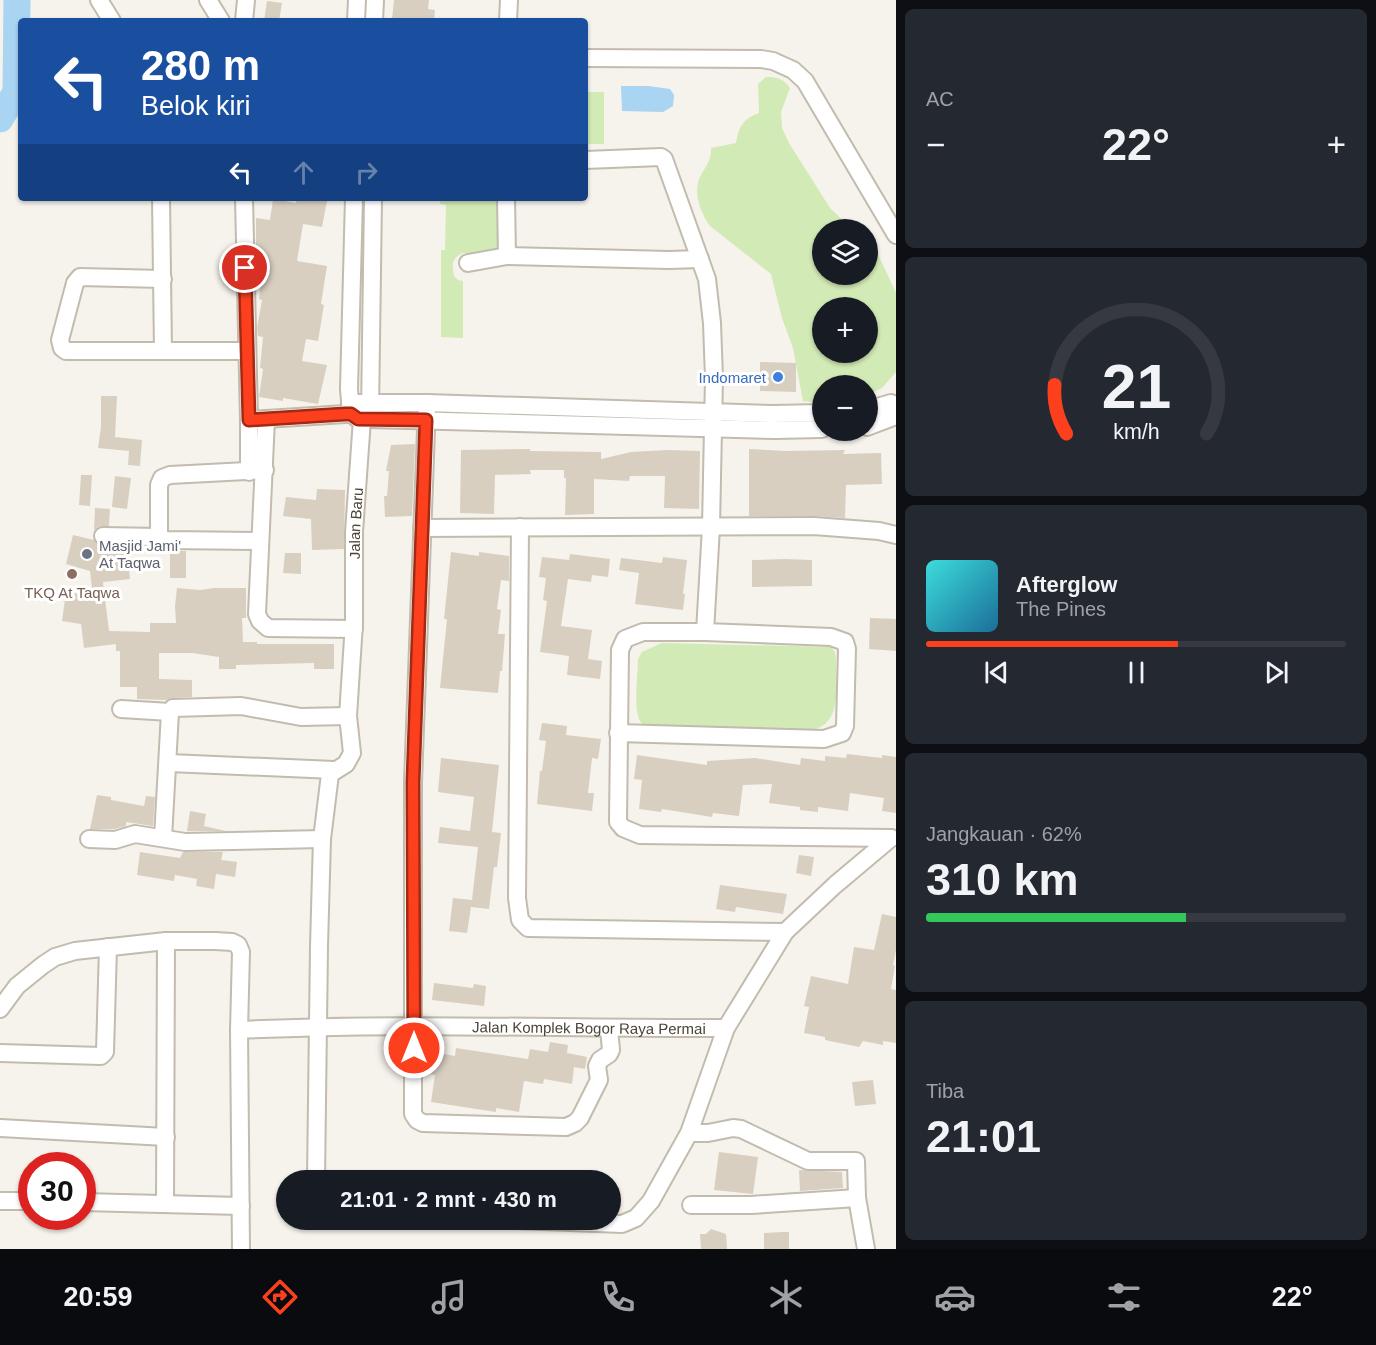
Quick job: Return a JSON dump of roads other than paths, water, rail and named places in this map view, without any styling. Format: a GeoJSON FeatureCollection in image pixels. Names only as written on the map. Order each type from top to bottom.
{"type":"FeatureCollection","features":[{"type":"Feature","properties":{"kind":"street"},"geometry":{"type":"LineString","coordinates":[[99,0],[110,18]]}},
{"type":"Feature","properties":{"kind":"street"},"geometry":{"type":"LineString","coordinates":[[208,0],[218,18]]}},
{"type":"Feature","properties":{"kind":"street"},"geometry":{"type":"LineString","coordinates":[[244,18],[246,0]]}},
{"type":"Feature","properties":{"kind":"street"},"geometry":{"type":"LineString","coordinates":[[356,18],[357,0]]}},
{"type":"Feature","properties":{"kind":"street"},"geometry":{"type":"LineString","coordinates":[[374,18],[375,0]]}},
{"type":"Feature","properties":{"kind":"street"},"geometry":{"type":"LineString","coordinates":[[508,18],[509,0]]}},
{"type":"Feature","properties":{"kind":"street"},"geometry":{"type":"LineString","coordinates":[[588,58],[745,58],[773,61],[793,70],[805,81],[896,235]]}},
{"type":"Feature","properties":{"kind":"street"},"geometry":{"type":"LineString","coordinates":[[588,160],[661,157],[664,159],[707,279],[712,323],[714,411],[705,632]]}},
{"type":"Feature","properties":{"kind":"street"},"geometry":{"type":"LineString","coordinates":[[161,201],[163,351]]}},
{"type":"Feature","properties":{"kind":"street"},"geometry":{"type":"LineString","coordinates":[[244,201],[249,420],[257,471],[260,541],[257,614],[260,621],[268,628],[354,629]]}},
{"type":"Feature","properties":{"kind":"street"},"geometry":{"type":"LineString","coordinates":[[354,201],[358,412]]}},
{"type":"Feature","properties":{"kind":"street"},"geometry":{"type":"LineString","coordinates":[[358,412],[373,201]]}},
{"type":"Feature","properties":{"kind":"street"},"geometry":{"type":"LineString","coordinates":[[506,201],[507,256]]}},
{"type":"Feature","properties":{"kind":"street"},"geometry":{"type":"LineString","coordinates":[[468,263],[507,256],[700,259]]}},
{"type":"Feature","properties":{"kind":"street"},"geometry":{"type":"LineString","coordinates":[[163,279],[80,277],[75,283],[60,339],[62,348],[66,351],[247,351]]}},
{"type":"Feature","properties":{"kind":"street"},"geometry":{"type":"LineString","coordinates":[[878,409],[895,407]]}},
{"type":"Feature","properties":{"kind":"street"},"geometry":{"type":"LineString","coordinates":[[878,419],[895,407]]}},
{"type":"Feature","properties":{"kind":"street"},"geometry":{"type":"LineString","coordinates":[[249,420],[358,412],[426,411],[812,413]]}},
{"type":"Feature","properties":{"kind":"street"},"geometry":{"type":"LineString","coordinates":[[426,411],[712,428],[812,429]]}},
{"type":"Feature","properties":{"kind":"street"},"geometry":{"type":"LineString","coordinates":[[426,411],[413,782],[413,1114],[423,1123],[566,1127],[575,1124],[599,1080],[597,1066],[611,1050],[609,1029]]}},
{"type":"Feature","properties":{"kind":"street","name":"Jalan Baru"},"geometry":{"type":"LineString","coordinates":[[348,716],[354,629],[358,412]]}},
{"type":"Feature","properties":{"kind":"street"},"geometry":{"type":"LineString","coordinates":[[257,471],[266,419]]}},
{"type":"Feature","properties":{"kind":"street"},"geometry":{"type":"LineString","coordinates":[[159,537],[159,485],[162,477],[257,471]]}},
{"type":"Feature","properties":{"kind":"street"},"geometry":{"type":"LineString","coordinates":[[422,528],[814,526],[879,531],[896,535]]}},
{"type":"Feature","properties":{"kind":"street"},"geometry":{"type":"LineString","coordinates":[[520,527],[517,898],[520,920],[528,928],[785,932]]}},
{"type":"Feature","properties":{"kind":"street"},"geometry":{"type":"LineString","coordinates":[[103,536],[159,537],[166,540],[260,541]]}},
{"type":"Feature","properties":{"kind":"street"},"geometry":{"type":"LineString","coordinates":[[618,733],[824,739],[842,733],[845,726],[847,649],[845,642],[831,638],[705,632],[643,632],[625,639],[620,650],[618,733],[618,822],[630,833],[654,836],[893,836]]}},
{"type":"Feature","properties":{"kind":"street"},"geometry":{"type":"LineString","coordinates":[[163,838],[169,763],[170,712],[173,708],[241,706],[301,717],[348,716],[352,753],[346,764],[334,770],[169,763]]}},
{"type":"Feature","properties":{"kind":"street"},"geometry":{"type":"LineString","coordinates":[[121,709],[170,712]]}},
{"type":"Feature","properties":{"kind":"street"},"geometry":{"type":"LineString","coordinates":[[316,1170],[322,839],[328,780],[334,770]]}},
{"type":"Feature","properties":{"kind":"street"},"geometry":{"type":"LineString","coordinates":[[89,839],[115,840],[135,834],[185,842],[214,843],[322,839]]}},
{"type":"Feature","properties":{"kind":"street"},"geometry":{"type":"LineString","coordinates":[[621,1224],[636,1218],[651,1201],[689,1132],[726,1028],[785,932],[835,885],[893,836]]}},
{"type":"Feature","properties":{"kind":"street"},"geometry":{"type":"LineString","coordinates":[[165,1203],[166,941]]}},
{"type":"Feature","properties":{"kind":"street"},"geometry":{"type":"LineString","coordinates":[[0,1009],[17,986],[55,957],[85,949],[166,941],[215,941],[232,942],[238,945],[241,951],[239,1030],[241,1249]]}},
{"type":"Feature","properties":{"kind":"street"},"geometry":{"type":"LineString","coordinates":[[0,1053],[95,1057],[105,1052],[108,947]]}},
{"type":"Feature","properties":{"kind":"street","name":"Jalan Komplek Bogor Raya Permai"},"geometry":{"type":"LineString","coordinates":[[239,1030],[307,1026],[318,1028],[414,1026],[726,1028]]}},
{"type":"Feature","properties":{"kind":"street"},"geometry":{"type":"LineString","coordinates":[[0,1128],[166,1137]]}},
{"type":"Feature","properties":{"kind":"street"},"geometry":{"type":"LineString","coordinates":[[689,1132],[708,1133],[733,1128],[741,1129],[808,1161],[856,1161],[857,1198],[866,1249]]}},
{"type":"Feature","properties":{"kind":"street"},"geometry":{"type":"LineString","coordinates":[[691,1205],[743,1205],[857,1198]]}},
{"type":"Feature","properties":{"kind":"street"},"geometry":{"type":"LineString","coordinates":[[0,1200],[18,1201]]}},
{"type":"Feature","properties":{"kind":"street"},"geometry":{"type":"LineString","coordinates":[[96,1202],[241,1206]]}},
{"type":"Feature","properties":{"kind":"water"},"geometry":{"type":"Polygon","coordinates":[[[621,86],[670,89],[674,95],[673,106],[663,112],[622,111],[621,86]]]}},
{"type":"Feature","properties":{"kind":"waterway"},"geometry":{"type":"LineString","coordinates":[[0,119],[16,92],[17,0]]}},
{"type":"Feature","properties":{"kind":"place","name":"Indomaret"},"geometry":{"type":"Point","coordinates":[778,377]}},
{"type":"Feature","properties":{"kind":"place","name":"Masjid Jami' At Taqwa"},"geometry":{"type":"Point","coordinates":[87,554]}},
{"type":"Feature","properties":{"kind":"place","name":"TKQ At Taqwa"},"geometry":{"type":"Point","coordinates":[72,574]}}]}
